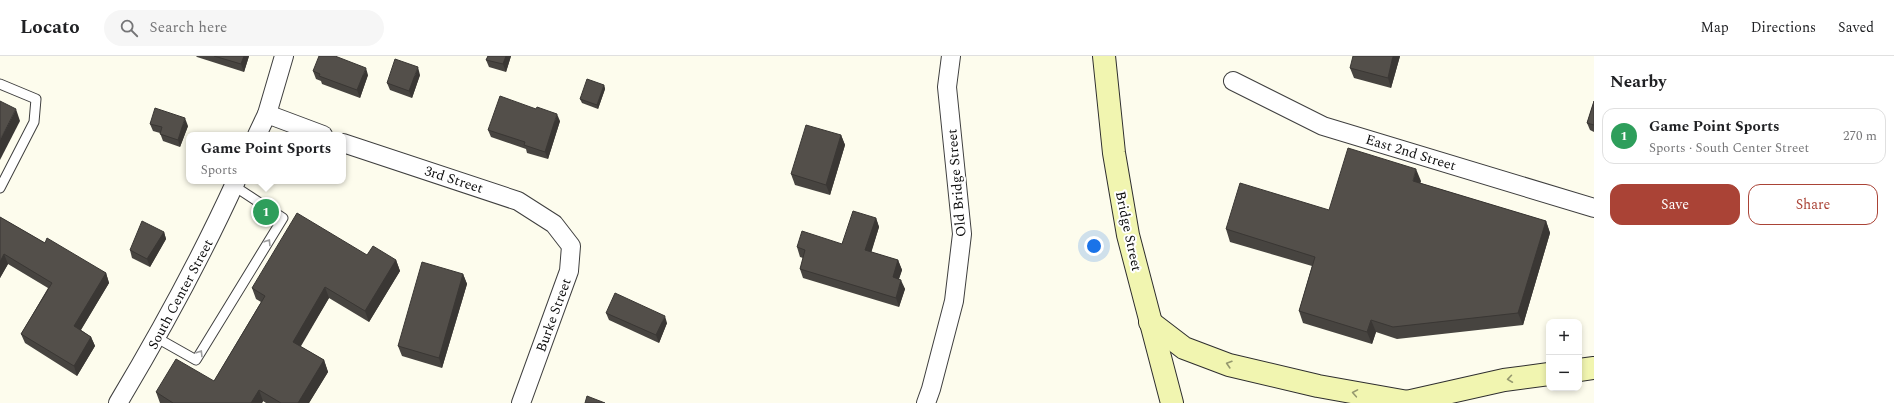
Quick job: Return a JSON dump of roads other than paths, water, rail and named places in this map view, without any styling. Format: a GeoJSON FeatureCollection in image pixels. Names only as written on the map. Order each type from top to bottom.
{"type":"FeatureCollection","features":[{"type":"Feature","properties":{"kind":"main road","name":"Bridge Street"},"geometry":{"type":"LineString","coordinates":[[1104,56],[1114,153],[1128,235],[1172,403]]}},
{"type":"Feature","properties":{"kind":"main road"},"geometry":{"type":"LineString","coordinates":[[1150,322],[1184,348],[1229,365],[1318,386],[1405,402],[1504,380],[1546,374]]}},
{"type":"Feature","properties":{"kind":"main road"},"geometry":{"type":"LineString","coordinates":[[1582,370],[1594,368]]}},
{"type":"Feature","properties":{"kind":"street"},"geometry":{"type":"LineString","coordinates":[[259,132],[267,114],[284,56]]}},
{"type":"Feature","properties":{"kind":"street","name":"Old Bridge Street"},"geometry":{"type":"LineString","coordinates":[[926,403],[954,301],[962,234],[947,87],[951,56]]}},
{"type":"Feature","properties":{"kind":"street","name":"East 2nd Street"},"geometry":{"type":"LineString","coordinates":[[1234,81],[1323,126],[1594,208]]}},
{"type":"Feature","properties":{"kind":"street"},"geometry":{"type":"LineString","coordinates":[[267,114],[315,132]]}},
{"type":"Feature","properties":{"kind":"street","name":"3rd Street"},"geometry":{"type":"LineString","coordinates":[[346,143],[518,201],[558,228]]}},
{"type":"Feature","properties":{"kind":"street","name":"South Center Street"},"geometry":{"type":"LineString","coordinates":[[121,402],[157,338],[215,228],[235,184]]}},
{"type":"Feature","properties":{"kind":"street","name":"Burke Street"},"geometry":{"type":"LineString","coordinates":[[521,403],[568,271],[571,246],[558,228]]}},
{"type":"Feature","properties":{"kind":"lane"},"geometry":{"type":"LineString","coordinates":[[0,84],[36,99],[34,122],[0,188]]}},
{"type":"Feature","properties":{"kind":"lane"},"geometry":{"type":"LineString","coordinates":[[157,338],[196,360],[283,218],[235,184]]}},
{"type":"Feature","properties":{"kind":"place","name":"Game Point Sports"},"geometry":{"type":"Point","coordinates":[266,212]}}]}
